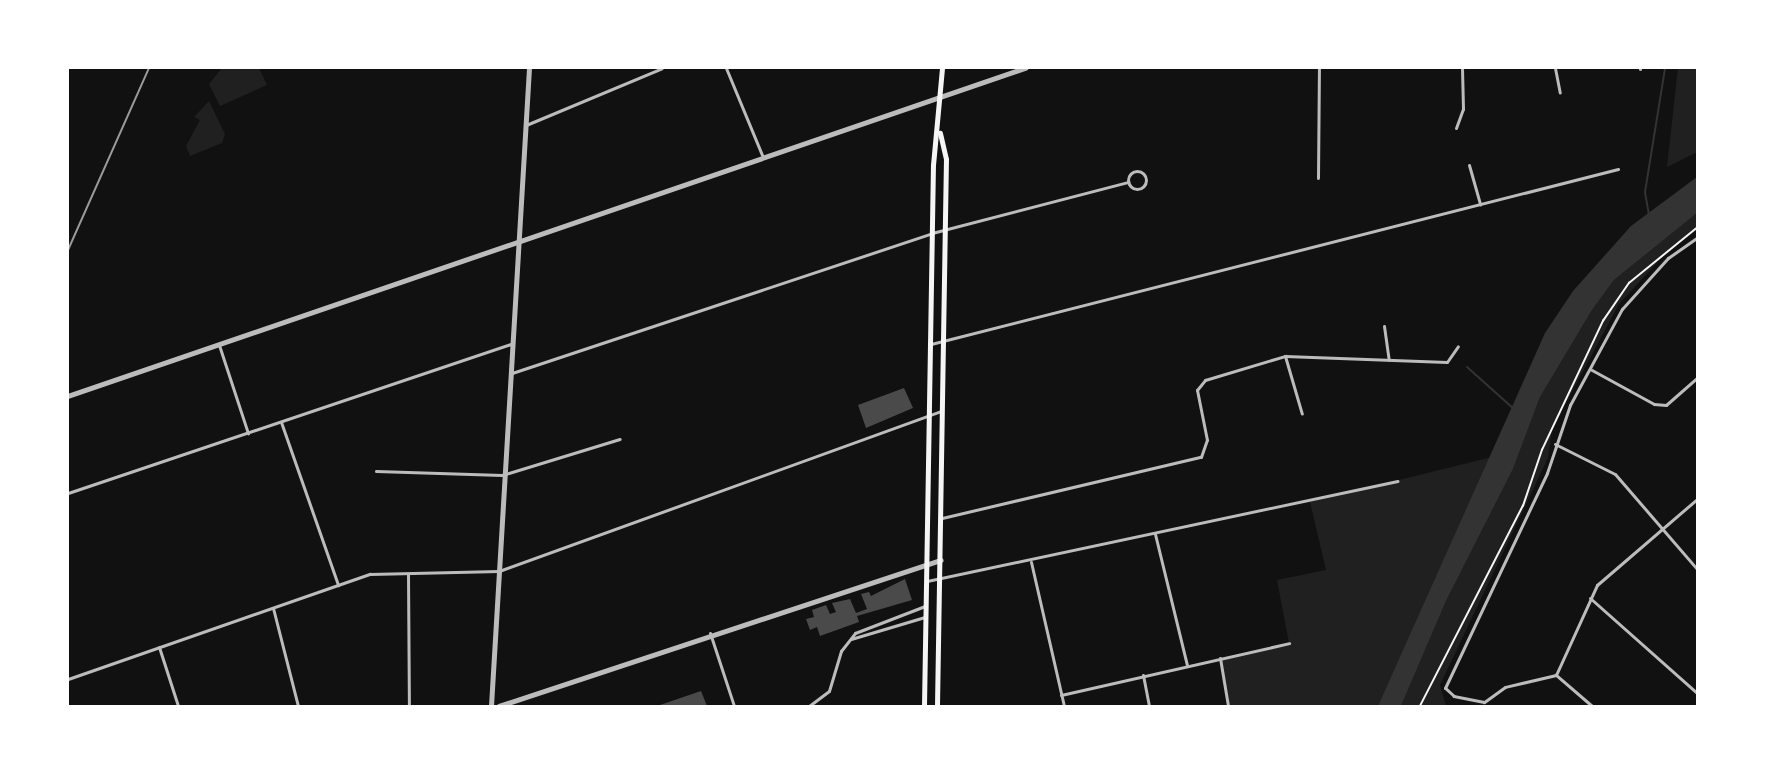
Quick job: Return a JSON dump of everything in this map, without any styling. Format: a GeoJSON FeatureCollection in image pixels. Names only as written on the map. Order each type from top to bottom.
{"type":"FeatureCollection","features":[{"type":"Feature","properties":{"kind":"main road"},"geometry":{"type":"LineString","coordinates":[[924,706],[932,234],[942,68]]}},
{"type":"Feature","properties":{"kind":"main road"},"geometry":{"type":"LineString","coordinates":[[937,706],[942,518],[946,159],[940,131]]}},
{"type":"Feature","properties":{"kind":"street"},"geometry":{"type":"LineString","coordinates":[[491,706],[530,68]]}},
{"type":"Feature","properties":{"kind":"street"},"geometry":{"type":"LineString","coordinates":[[526,125],[662,68]]}},
{"type":"Feature","properties":{"kind":"street"},"geometry":{"type":"LineString","coordinates":[[726,68],[762,155]]}},
{"type":"Feature","properties":{"kind":"street"},"geometry":{"type":"LineString","coordinates":[[68,396],[762,155],[1025,68]]}},
{"type":"Feature","properties":{"kind":"street"},"geometry":{"type":"LineString","coordinates":[[1318,68],[1318,178]]}},
{"type":"Feature","properties":{"kind":"street"},"geometry":{"type":"LineString","coordinates":[[1456,128],[1463,109],[1462,68]]}},
{"type":"Feature","properties":{"kind":"street"},"geometry":{"type":"LineString","coordinates":[[1555,68],[1560,93]]}},
{"type":"Feature","properties":{"kind":"street"},"geometry":{"type":"LineString","coordinates":[[1470,165],[1480,204]]}},
{"type":"Feature","properties":{"kind":"street"},"geometry":{"type":"LineString","coordinates":[[930,345],[1618,169]]}},
{"type":"Feature","properties":{"kind":"street"},"geometry":{"type":"LineString","coordinates":[[512,373],[945,230],[1128,182],[1140,189],[1146,177],[1133,172],[1128,182]]}},
{"type":"Feature","properties":{"kind":"street"},"geometry":{"type":"LineString","coordinates":[[1556,675],[1506,687],[1484,702],[1454,696],[1445,688],[1547,472],[1555,444],[1590,369],[1622,309],[1668,258],[1698,237]]}},
{"type":"Feature","properties":{"kind":"street"},"geometry":{"type":"LineString","coordinates":[[1384,326],[1389,360]]}},
{"type":"Feature","properties":{"kind":"street"},"geometry":{"type":"LineString","coordinates":[[68,493],[513,344]]}},
{"type":"Feature","properties":{"kind":"street"},"geometry":{"type":"LineString","coordinates":[[219,345],[249,433]]}},
{"type":"Feature","properties":{"kind":"street"},"geometry":{"type":"LineString","coordinates":[[942,518],[1201,457],[1207,440],[1197,390],[1204,380],[1285,356],[1447,362],[1458,346]]}},
{"type":"Feature","properties":{"kind":"street"},"geometry":{"type":"LineString","coordinates":[[1285,356],[1302,414]]}},
{"type":"Feature","properties":{"kind":"street"},"geometry":{"type":"LineString","coordinates":[[1590,369],[1654,404],[1666,405],[1698,377]]}},
{"type":"Feature","properties":{"kind":"street"},"geometry":{"type":"LineString","coordinates":[[68,679],[378,573],[499,571],[942,411]]}},
{"type":"Feature","properties":{"kind":"street"},"geometry":{"type":"LineString","coordinates":[[281,422],[338,585]]}},
{"type":"Feature","properties":{"kind":"street"},"geometry":{"type":"LineString","coordinates":[[376,471],[506,474],[620,439]]}},
{"type":"Feature","properties":{"kind":"street"},"geometry":{"type":"LineString","coordinates":[[1555,444],[1615,474],[1660,529],[1698,570]]}},
{"type":"Feature","properties":{"kind":"street"},"geometry":{"type":"LineString","coordinates":[[926,581],[940,582],[1397,481]]}},
{"type":"Feature","properties":{"kind":"street"},"geometry":{"type":"LineString","coordinates":[[1556,675],[1590,597],[1660,529],[1698,498]]}},
{"type":"Feature","properties":{"kind":"street"},"geometry":{"type":"LineString","coordinates":[[1155,534],[1187,665]]}},
{"type":"Feature","properties":{"kind":"street"},"geometry":{"type":"LineString","coordinates":[[499,706],[926,561],[940,560]]}},
{"type":"Feature","properties":{"kind":"street"},"geometry":{"type":"LineString","coordinates":[[1031,562],[1064,706]]}},
{"type":"Feature","properties":{"kind":"street"},"geometry":{"type":"LineString","coordinates":[[408,574],[409,706]]}},
{"type":"Feature","properties":{"kind":"street"},"geometry":{"type":"LineString","coordinates":[[1590,597],[1698,694]]}},
{"type":"Feature","properties":{"kind":"street"},"geometry":{"type":"LineString","coordinates":[[809,706],[829,691],[841,651],[851,639],[925,606]]}},
{"type":"Feature","properties":{"kind":"street"},"geometry":{"type":"LineString","coordinates":[[273,608],[298,706]]}},
{"type":"Feature","properties":{"kind":"street"},"geometry":{"type":"LineString","coordinates":[[851,639],[925,617]]}},
{"type":"Feature","properties":{"kind":"street"},"geometry":{"type":"LineString","coordinates":[[710,633],[734,706]]}},
{"type":"Feature","properties":{"kind":"street"},"geometry":{"type":"LineString","coordinates":[[1061,695],[1289,643]]}},
{"type":"Feature","properties":{"kind":"street"},"geometry":{"type":"LineString","coordinates":[[159,647],[178,706]]}},
{"type":"Feature","properties":{"kind":"street"},"geometry":{"type":"LineString","coordinates":[[1220,658],[1228,706]]}},
{"type":"Feature","properties":{"kind":"street"},"geometry":{"type":"LineString","coordinates":[[1143,675],[1149,706]]}},
{"type":"Feature","properties":{"kind":"street"},"geometry":{"type":"LineString","coordinates":[[1556,675],[1592,706]]}},
{"type":"Feature","properties":{"kind":"path"},"geometry":{"type":"LineString","coordinates":[[1420,706],[1523,506],[1542,450],[1603,321],[1629,283],[1698,227]]}},
{"type":"Feature","properties":{"kind":"shaded area"},"geometry":{"type":"Polygon","coordinates":[[[222,68],[259,68],[267,85],[220,106],[209,84],[222,68]]]}},
{"type":"Feature","properties":{"kind":"shaded area"},"geometry":{"type":"Polygon","coordinates":[[[1678,68],[1697,68],[1697,152],[1667,167],[1678,68]]]}},
{"type":"Feature","properties":{"kind":"shaded area"},"geometry":{"type":"Polygon","coordinates":[[[209,101],[225,134],[222,143],[190,156],[186,146],[200,120],[194,117],[209,101]]]}},
{"type":"Feature","properties":{"kind":"shaded area"},"geometry":{"type":"Polygon","coordinates":[[[1697,177],[1697,213],[1614,280],[1592,310],[1540,397],[1513,469],[1446,601],[1401,706],[1378,706],[1545,333],[1573,291],[1631,226],[1697,177]]]}},
{"type":"Feature","properties":{"kind":"shaded area"},"geometry":{"type":"Polygon","coordinates":[[[1697,213],[1697,230],[1665,254],[1619,304],[1552,429],[1548,458],[1440,685],[1446,706],[1401,706],[1446,601],[1513,469],[1540,397],[1592,310],[1614,280],[1697,213]]]}},
{"type":"Feature","properties":{"kind":"shaded area"},"geometry":{"type":"Polygon","coordinates":[[[1492,457],[1378,706],[1228,706],[1220,658],[1289,643],[1277,580],[1326,570],[1310,502],[1492,457]]]}},
{"type":"Feature","properties":{"kind":"building"},"geometry":{"type":"Polygon","coordinates":[[[904,388],[913,408],[866,428],[858,405],[904,388]]]}},
{"type":"Feature","properties":{"kind":"building"},"geometry":{"type":"Polygon","coordinates":[[[905,579],[912,600],[857,616],[859,622],[820,636],[817,627],[810,630],[806,619],[814,617],[812,610],[826,605],[830,614],[836,612],[832,603],[850,599],[856,613],[867,609],[861,594],[869,592],[871,596],[905,579]]]}},
{"type":"Feature","properties":{"kind":"building"},"geometry":{"type":"Polygon","coordinates":[[[701,691],[707,706],[657,706],[701,691]]]}},
{"type":"Feature","properties":{"kind":"waterway"},"geometry":{"type":"LineString","coordinates":[[1649,215],[1645,192],[1665,68]]}},
{"type":"Feature","properties":{"kind":"waterway"},"geometry":{"type":"LineString","coordinates":[[1467,367],[1514,409]]}},
{"type":"Feature","properties":{"kind":"railway"},"geometry":{"type":"LineString","coordinates":[[68,250],[149,68]]}}]}
